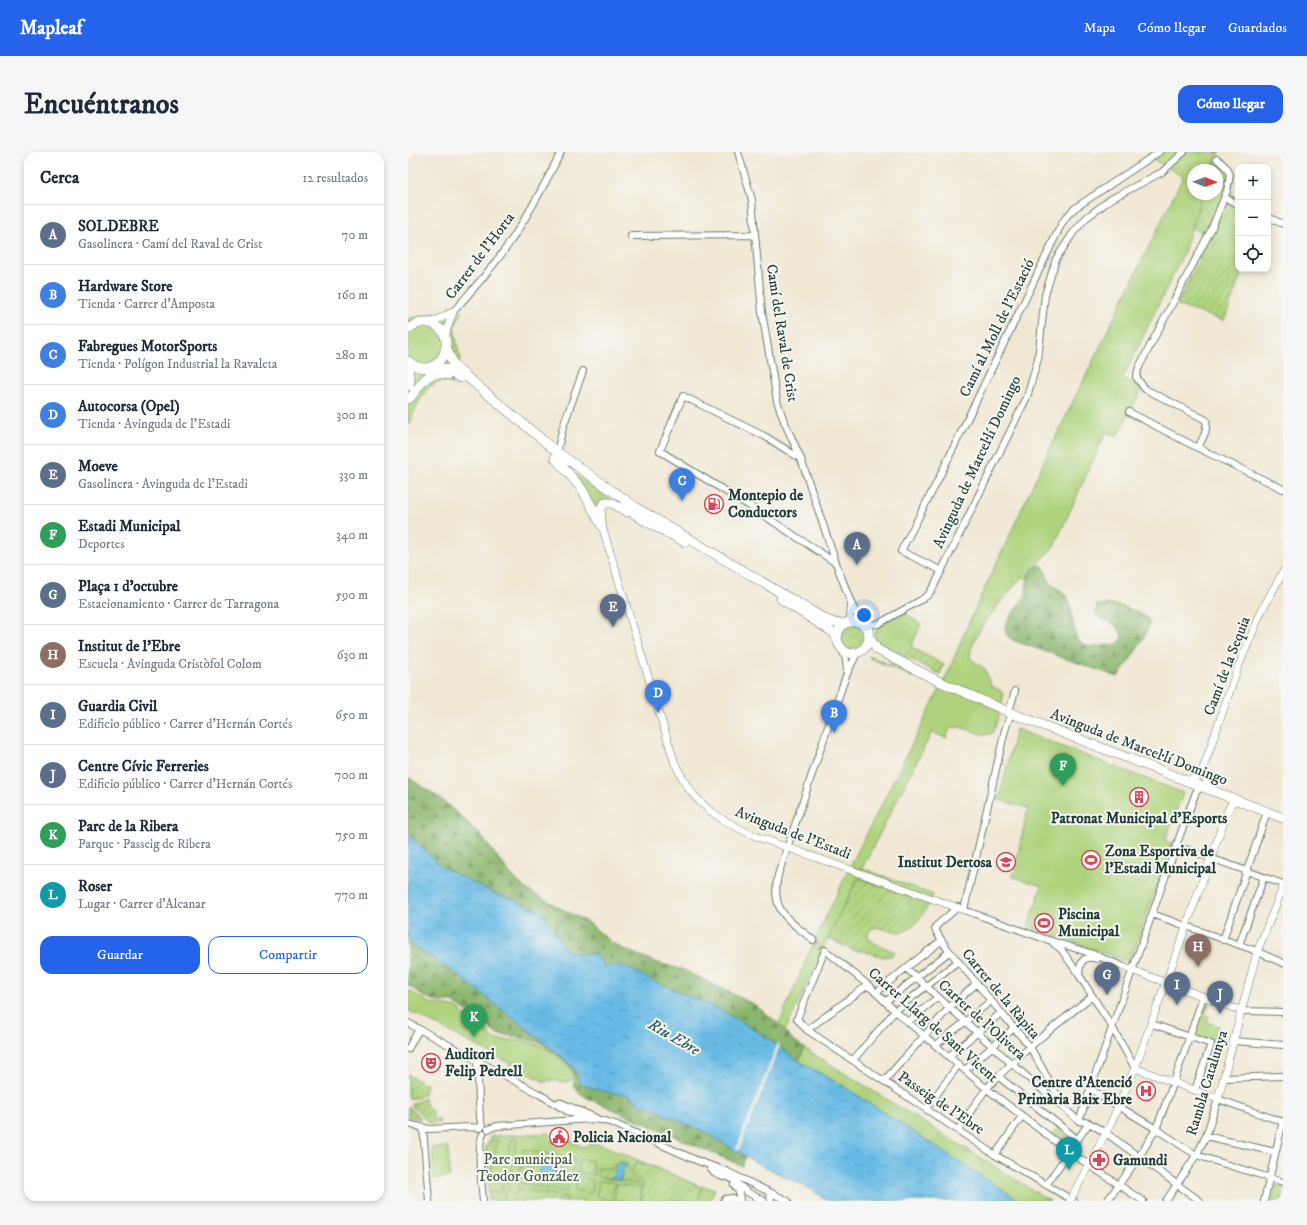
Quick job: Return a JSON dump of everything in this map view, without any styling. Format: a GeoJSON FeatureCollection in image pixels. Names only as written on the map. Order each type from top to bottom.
{"type":"FeatureCollection","features":[{"type":"Feature","properties":{"kind":"main road"},"geometry":{"type":"LineString","coordinates":[[410,326],[425,323],[431,324],[439,329],[446,343],[452,364],[556,455],[637,508],[825,619],[832,622],[846,623],[854,621],[862,624],[868,632],[869,638],[876,650],[850,653],[842,649],[834,632],[748,578],[640,518],[608,502],[600,509],[602,526]]}},
{"type":"Feature","properties":{"kind":"main road"},"geometry":{"type":"LineString","coordinates":[[408,400],[415,382],[430,367],[442,358],[446,343]]}},
{"type":"Feature","properties":{"kind":"main road"},"geometry":{"type":"LineString","coordinates":[[408,361],[416,366],[430,367],[452,372],[556,455],[640,518]]}},
{"type":"Feature","properties":{"kind":"main road"},"geometry":{"type":"LineString","coordinates":[[408,367],[410,382],[408,386]]}},
{"type":"Feature","properties":{"kind":"main road"},"geometry":{"type":"LineString","coordinates":[[408,400],[426,377],[437,374],[443,373],[452,376],[470,386]]}},
{"type":"Feature","properties":{"kind":"main road"},"geometry":{"type":"LineString","coordinates":[[556,455],[582,489],[602,526]]}},
{"type":"Feature","properties":{"kind":"main road"},"geometry":{"type":"LineString","coordinates":[[837,639],[840,628],[846,623]]}},
{"type":"Feature","properties":{"kind":"main road"},"geometry":{"type":"LineString","coordinates":[[859,652],[865,648],[869,638]]}},
{"type":"Feature","properties":{"kind":"main road","name":"Avinguda de Marcel·lí Domingo"},"geometry":{"type":"LineString","coordinates":[[876,650],[936,680],[1010,712],[1283,818]]}},
{"type":"Feature","properties":{"kind":"street","name":"Carrer de l'Horta"},"geometry":{"type":"LineString","coordinates":[[454,312],[512,240],[533,205],[561,152]]}},
{"type":"Feature","properties":{"kind":"street","name":"Camí del Raval de Crist"},"geometry":{"type":"LineString","coordinates":[[738,152],[752,200],[762,312],[776,401],[801,459],[851,603],[862,624]]}},
{"type":"Feature","properties":{"kind":"street","name":"Camí al Moll de l'Estació"},"geometry":{"type":"LineString","coordinates":[[942,570],[901,551],[936,484],[1066,216],[1075,208],[1159,152]]}},
{"type":"Feature","properties":{"kind":"street","name":"Avinguda de Marcel·lí Domingo"},"geometry":{"type":"LineString","coordinates":[[878,624],[928,595],[942,570],[1027,397],[1038,359],[1045,295],[1056,259],[1073,232],[1086,218],[1111,200],[1162,172],[1184,152]]}},
{"type":"Feature","properties":{"kind":"street"},"geometry":{"type":"LineString","coordinates":[[1198,448],[1206,431],[1206,420],[1145,389],[1136,377],[1139,367],[1211,230],[1225,198],[1230,175],[1227,168],[1217,159]]}},
{"type":"Feature","properties":{"kind":"street"},"geometry":{"type":"LineString","coordinates":[[1225,198],[1235,203]]}},
{"type":"Feature","properties":{"kind":"street"},"geometry":{"type":"LineString","coordinates":[[1271,218],[1283,224]]}},
{"type":"Feature","properties":{"kind":"street"},"geometry":{"type":"LineString","coordinates":[[631,236],[755,235]]}},
{"type":"Feature","properties":{"kind":"street"},"geometry":{"type":"LineString","coordinates":[[425,323],[435,321],[454,312]]}},
{"type":"Feature","properties":{"kind":"street"},"geometry":{"type":"LineString","coordinates":[[446,343],[448,329],[454,312]]}},
{"type":"Feature","properties":{"kind":"street"},"geometry":{"type":"LineString","coordinates":[[556,455],[563,427],[583,371]]}},
{"type":"Feature","properties":{"kind":"street"},"geometry":{"type":"LineString","coordinates":[[801,459],[766,437],[683,396],[660,451],[748,505],[836,563]]}},
{"type":"Feature","properties":{"kind":"street"},"geometry":{"type":"LineString","coordinates":[[1129,412],[1198,448],[1283,489]]}},
{"type":"Feature","properties":{"kind":"street","name":"Avinguda de l'Estadi"},"geometry":{"type":"LineString","coordinates":[[602,526],[676,764],[687,786],[702,805],[723,821],[752,835],[1042,938],[1070,946],[1132,970]]}},
{"type":"Feature","properties":{"kind":"street","name":"Camí de la Sequia"},"geometry":{"type":"LineString","coordinates":[[1202,772],[1237,670],[1262,610],[1283,572]]}},
{"type":"Feature","properties":{"kind":"street"},"geometry":{"type":"LineString","coordinates":[[846,623],[850,618],[851,603]]}},
{"type":"Feature","properties":{"kind":"street"},"geometry":{"type":"LineString","coordinates":[[862,624],[878,624]]}},
{"type":"Feature","properties":{"kind":"street"},"geometry":{"type":"LineString","coordinates":[[869,638],[878,624]]}},
{"type":"Feature","properties":{"kind":"street"},"geometry":{"type":"LineString","coordinates":[[842,649],[846,660],[846,676]]}},
{"type":"Feature","properties":{"kind":"street"},"geometry":{"type":"LineString","coordinates":[[813,940],[784,915],[778,907],[775,887],[846,676],[859,652]]}},
{"type":"Feature","properties":{"kind":"street"},"geometry":{"type":"LineString","coordinates":[[961,908],[1015,691]]}},
{"type":"Feature","properties":{"kind":"street"},"geometry":{"type":"LineString","coordinates":[[1187,781],[1197,777],[1202,772],[1209,786],[1216,793]]}},
{"type":"Feature","properties":{"kind":"street"},"geometry":{"type":"LineString","coordinates":[[1200,1201],[1106,1133],[1089,1123],[1079,1121],[1176,846],[1196,792],[1202,787]]}},
{"type":"Feature","properties":{"kind":"street"},"geometry":{"type":"LineString","coordinates":[[1070,1201],[1106,1133],[1136,1068],[1228,810],[1234,799]]}},
{"type":"Feature","properties":{"kind":"street"},"geometry":{"type":"LineString","coordinates":[[1223,940],[1267,812]]}},
{"type":"Feature","properties":{"kind":"street"},"geometry":{"type":"LineString","coordinates":[[1176,846],[1264,877],[1283,886]]}},
{"type":"Feature","properties":{"kind":"street"},"geometry":{"type":"LineString","coordinates":[[1239,945],[1264,877]]}},
{"type":"Feature","properties":{"kind":"street","name":"Rambla Catalunya"},"geometry":{"type":"LineString","coordinates":[[1166,1201],[1196,1156],[1206,1136],[1224,1078],[1257,952],[1283,886]]}},
{"type":"Feature","properties":{"kind":"street","name":"Carrer de la Ràpita"},"geometry":{"type":"LineString","coordinates":[[961,908],[936,926],[935,929],[941,941],[1030,1048],[1060,1100],[1060,1104]]}},
{"type":"Feature","properties":{"kind":"street"},"geometry":{"type":"LineString","coordinates":[[1152,914],[1239,945],[1283,963]]}},
{"type":"Feature","properties":{"kind":"street"},"geometry":{"type":"LineString","coordinates":[[1042,938],[1057,945],[1063,951],[1112,1027],[1136,1068],[1283,1122],[1275,1152],[1272,1182],[1265,1201]]}},
{"type":"Feature","properties":{"kind":"street"},"geometry":{"type":"LineString","coordinates":[[876,993],[941,941]]}},
{"type":"Feature","properties":{"kind":"street"},"geometry":{"type":"LineString","coordinates":[[1063,951],[1070,946]]}},
{"type":"Feature","properties":{"kind":"street","name":"Carrer Llarg de Sant Vicent"},"geometry":{"type":"LineString","coordinates":[[797,1019],[825,950],[868,985],[895,1011],[987,1089],[1068,1151],[1119,1184],[1142,1201]]}},
{"type":"Feature","properties":{"kind":"street"},"geometry":{"type":"LineString","coordinates":[[885,1002],[949,952]]}},
{"type":"Feature","properties":{"kind":"street"},"geometry":{"type":"LineString","coordinates":[[1079,975],[1080,965],[1086,958],[1091,957],[1114,963]]}},
{"type":"Feature","properties":{"kind":"street"},"geometry":{"type":"LineString","coordinates":[[853,1060],[895,1011],[957,962]]}},
{"type":"Feature","properties":{"kind":"street","name":"Carrer de l'Olivera"},"geometry":{"type":"LineString","coordinates":[[906,968],[1050,1098],[1060,1104],[1079,1121]]}},
{"type":"Feature","properties":{"kind":"street"},"geometry":{"type":"LineString","coordinates":[[1132,970],[1242,1010],[1283,1012]]}},
{"type":"Feature","properties":{"kind":"street"},"geometry":{"type":"LineString","coordinates":[[884,1080],[950,1007],[976,984]]}},
{"type":"Feature","properties":{"kind":"street"},"geometry":{"type":"LineString","coordinates":[[807,1030],[868,985]]}},
{"type":"Feature","properties":{"kind":"street"},"geometry":{"type":"LineString","coordinates":[[958,1130],[987,1089],[999,1076],[1092,996]]}},
{"type":"Feature","properties":{"kind":"street"},"geometry":{"type":"LineString","coordinates":[[908,1022],[938,997]]}},
{"type":"Feature","properties":{"kind":"street"},"geometry":{"type":"LineString","coordinates":[[1107,1201],[1156,1129],[1203,997]]}},
{"type":"Feature","properties":{"kind":"street"},"geometry":{"type":"LineString","coordinates":[[936,1045],[991,1001]]}},
{"type":"Feature","properties":{"kind":"street"},"geometry":{"type":"LineString","coordinates":[[949,1056],[1001,1013]]}},
{"type":"Feature","properties":{"kind":"street","name":"Passeig de l'Ebre"},"geometry":{"type":"LineString","coordinates":[[797,1019],[807,1030],[995,1155],[1074,1201]]}},
{"type":"Feature","properties":{"kind":"street"},"geometry":{"type":"LineString","coordinates":[[408,1023],[539,1094],[566,1111],[580,1117],[602,1120]]}},
{"type":"Feature","properties":{"kind":"street"},"geometry":{"type":"LineString","coordinates":[[1152,1024],[1211,1044],[1195,1090]]}},
{"type":"Feature","properties":{"kind":"street"},"geometry":{"type":"LineString","coordinates":[[965,1070],[1014,1028]]}},
{"type":"Feature","properties":{"kind":"street"},"geometry":{"type":"LineString","coordinates":[[408,1049],[419,1029]]}},
{"type":"Feature","properties":{"kind":"street"},"geometry":{"type":"LineString","coordinates":[[1234,1041],[1283,1045]]}},
{"type":"Feature","properties":{"kind":"street"},"geometry":{"type":"LineString","coordinates":[[477,1060],[480,1118],[483,1129],[480,1139],[483,1201]]}},
{"type":"Feature","properties":{"kind":"street"},"geometry":{"type":"LineString","coordinates":[[926,1109],[959,1064]]}},
{"type":"Feature","properties":{"kind":"street"},"geometry":{"type":"LineString","coordinates":[[999,1076],[1077,1139]]}},
{"type":"Feature","properties":{"kind":"street"},"geometry":{"type":"LineString","coordinates":[[1224,1078],[1283,1076]]}},
{"type":"Feature","properties":{"kind":"street"},"geometry":{"type":"LineString","coordinates":[[1090,1089],[1156,1129],[1196,1156],[1283,1182]]}},
{"type":"Feature","properties":{"kind":"street"},"geometry":{"type":"LineString","coordinates":[[539,1094],[711,1164],[788,1201]]}},
{"type":"Feature","properties":{"kind":"street"},"geometry":{"type":"LineString","coordinates":[[564,1121],[566,1111]]}},
{"type":"Feature","properties":{"kind":"street"},"geometry":{"type":"LineString","coordinates":[[995,1155],[1022,1116]]}},
{"type":"Feature","properties":{"kind":"street"},"geometry":{"type":"LineString","coordinates":[[408,1124],[423,1128],[436,1129],[470,1127],[483,1129],[496,1126],[590,1119]]}},
{"type":"Feature","properties":{"kind":"street"},"geometry":{"type":"LineString","coordinates":[[1046,1185],[1068,1151],[1089,1123]]}},
{"type":"Feature","properties":{"kind":"street"},"geometry":{"type":"LineString","coordinates":[[423,1128],[429,1201]]}},
{"type":"Feature","properties":{"kind":"street"},"geometry":{"type":"LineString","coordinates":[[1206,1136],[1275,1152]]}},
{"type":"Feature","properties":{"kind":"street"},"geometry":{"type":"LineString","coordinates":[[698,1160],[710,1168],[725,1174],[747,1192],[764,1201]]}},
{"type":"Feature","properties":{"kind":"street"},"geometry":{"type":"LineString","coordinates":[[710,1168],[714,1173],[730,1182],[737,1188],[740,1201]]}},
{"type":"Feature","properties":{"kind":"street"},"geometry":{"type":"LineString","coordinates":[[740,1201],[755,1185]]}},
{"type":"Feature","properties":{"kind":"street"},"geometry":{"type":"LineString","coordinates":[[769,1192],[771,1201]]}},
{"type":"Feature","properties":{"kind":"street"},"geometry":{"type":"LineString","coordinates":[[724,1201],[725,1198],[729,1198],[740,1201]]}},
{"type":"Feature","properties":{"kind":"green space"},"geometry":{"type":"Polygon","coordinates":[[[1163,152],[1220,152],[1214,164],[1187,164],[1187,200],[1200,200],[1184,252],[1123,378],[1142,389],[1117,437],[1106,432],[1054,546],[1026,578],[1022,577],[1007,594],[982,627],[971,649],[970,658],[985,669],[991,686],[1001,691],[1003,695],[1000,711],[993,732],[985,734],[956,727],[950,728],[946,738],[932,732],[862,868],[933,895],[929,904],[858,878],[828,938],[785,1031],[779,1024],[813,944],[849,869],[946,677],[971,618],[1045,459],[1183,177],[1153,159],[1163,152]]]}},
{"type":"Feature","properties":{"kind":"green space"},"geometry":{"type":"Polygon","coordinates":[[[1218,156],[1231,167],[1233,181],[1231,194],[1235,196],[1235,272],[1242,272],[1224,321],[1177,305],[1210,236],[1192,228],[1200,200],[1223,200],[1223,164],[1214,164],[1218,156]]]}},
{"type":"Feature","properties":{"kind":"green space"},"geometry":{"type":"Polygon","coordinates":[[[453,304],[462,312],[454,328],[461,358],[452,384],[439,382],[433,384],[420,400],[408,426],[408,318],[445,311],[453,304]]]}},
{"type":"Feature","properties":{"kind":"green space"},"geometry":{"type":"Polygon","coordinates":[[[569,470],[612,500],[598,509],[569,470]]]}},
{"type":"Feature","properties":{"kind":"green space"},"geometry":{"type":"Polygon","coordinates":[[[1038,565],[1043,566],[1050,582],[1067,597],[1071,609],[1074,631],[1081,643],[1087,646],[1114,645],[1119,642],[1122,636],[1114,624],[1099,617],[1096,610],[1097,605],[1111,604],[1120,606],[1145,616],[1148,619],[1149,625],[1143,640],[1118,677],[1015,641],[1008,636],[1005,631],[1005,626],[1024,597],[1030,572],[1038,565]]]}},
{"type":"Feature","properties":{"kind":"green space"},"geometry":{"type":"Polygon","coordinates":[[[904,612],[921,624],[911,647],[944,665],[940,674],[881,645],[875,638],[875,633],[881,625],[904,612]]]}},
{"type":"Feature","properties":{"kind":"green space"},"geometry":{"type":"Polygon","coordinates":[[[853,625],[861,629],[865,637],[861,645],[853,649],[845,645],[841,637],[845,629],[853,625]]]}},
{"type":"Feature","properties":{"kind":"green space"},"geometry":{"type":"Polygon","coordinates":[[[869,656],[902,670],[913,677],[870,658],[869,656]]]}},
{"type":"Feature","properties":{"kind":"green space","name":"Zona Esportiva de l'Estadi Municipal"},"geometry":{"type":"Polygon","coordinates":[[[1016,729],[1183,793],[1165,841],[1172,844],[1130,962],[1028,926],[1042,886],[1013,877],[1028,808],[999,800],[1016,729]]]}},
{"type":"Feature","properties":{"kind":"green space"},"geometry":{"type":"Polygon","coordinates":[[[408,777],[441,799],[478,832],[509,872],[529,891],[590,924],[611,942],[623,949],[658,963],[684,970],[755,1005],[779,1024],[792,1039],[804,1048],[799,1061],[757,1031],[724,1012],[647,978],[627,967],[604,967],[595,954],[575,953],[568,951],[558,940],[548,919],[528,906],[513,899],[497,895],[442,867],[408,834],[408,777]]]}},
{"type":"Feature","properties":{"kind":"green space"},"geometry":{"type":"Polygon","coordinates":[[[858,878],[929,904],[918,921],[906,931],[897,932],[881,928],[872,928],[869,931],[868,937],[876,944],[895,952],[890,956],[884,957],[853,950],[828,938],[858,878]]]}},
{"type":"Feature","properties":{"kind":"green space"},"geometry":{"type":"Polygon","coordinates":[[[408,942],[458,975],[570,1063],[578,1075],[605,1090],[613,1093],[627,1094],[637,1103],[650,1106],[666,1115],[705,1132],[746,1156],[742,1166],[587,1098],[573,1086],[575,1075],[570,1066],[558,1055],[539,1042],[496,1034],[491,1030],[487,1022],[475,1013],[464,1010],[453,1002],[439,1002],[425,997],[408,985],[408,942]]]}},
{"type":"Feature","properties":{"kind":"green space"},"geometry":{"type":"Polygon","coordinates":[[[408,990],[430,1003],[458,1008],[465,1016],[469,1015],[483,1021],[489,1034],[496,1040],[514,1040],[537,1044],[563,1060],[571,1068],[574,1077],[568,1082],[545,1082],[408,1010],[408,990]]]}},
{"type":"Feature","properties":{"kind":"green space"},"geometry":{"type":"Polygon","coordinates":[[[1210,1001],[1205,1015],[1209,1016],[1207,1022],[1219,1026],[1214,1043],[1192,1035],[1204,1002],[1210,1001]]]}},
{"type":"Feature","properties":{"kind":"green space"},"geometry":{"type":"Polygon","coordinates":[[[804,1048],[1050,1201],[1020,1201],[843,1086],[799,1061],[804,1048]]]}},
{"type":"Feature","properties":{"kind":"green space"},"geometry":{"type":"Polygon","coordinates":[[[408,1074],[428,1086],[424,1091],[425,1094],[417,1098],[408,1098],[408,1074]]]}},
{"type":"Feature","properties":{"kind":"green space"},"geometry":{"type":"Polygon","coordinates":[[[425,1098],[424,1100],[433,1113],[433,1118],[435,1120],[438,1118],[440,1123],[429,1123],[412,1106],[412,1104],[425,1098]]]}},
{"type":"Feature","properties":{"kind":"green space"},"geometry":{"type":"Polygon","coordinates":[[[408,1106],[420,1117],[420,1119],[408,1117],[408,1106]]]}},
{"type":"Feature","properties":{"kind":"green space"},"geometry":{"type":"Polygon","coordinates":[[[1059,1125],[1077,1139],[1068,1151],[1051,1138],[1059,1125]]]}},
{"type":"Feature","properties":{"kind":"green space","name":"Parc municipal Teodor González"},"geometry":{"type":"Polygon","coordinates":[[[550,1133],[551,1142],[572,1141],[583,1147],[594,1143],[605,1146],[699,1186],[715,1189],[710,1201],[489,1201],[486,1147],[492,1136],[550,1133]]]}},
{"type":"Feature","properties":{"kind":"green space"},"geometry":{"type":"Polygon","coordinates":[[[512,1139],[517,1140],[508,1190],[501,1189],[512,1139]]]}},
{"type":"Feature","properties":{"kind":"green space"},"geometry":{"type":"Polygon","coordinates":[[[498,1140],[488,1184],[486,1147],[489,1141],[498,1140]]]}},
{"type":"Feature","properties":{"kind":"green space"},"geometry":{"type":"Polygon","coordinates":[[[448,1147],[450,1177],[434,1179],[432,1148],[448,1147]]]}},
{"type":"Feature","properties":{"kind":"green space"},"geometry":{"type":"Polygon","coordinates":[[[524,1149],[575,1160],[567,1192],[518,1183],[524,1149]]]}},
{"type":"Feature","properties":{"kind":"green space"},"geometry":{"type":"Polygon","coordinates":[[[579,1160],[592,1160],[594,1175],[577,1172],[579,1160]]]}},
{"type":"Feature","properties":{"kind":"green space"},"geometry":{"type":"Polygon","coordinates":[[[617,1161],[627,1165],[629,1172],[639,1184],[598,1177],[597,1168],[612,1169],[617,1161]]]}},
{"type":"Feature","properties":{"kind":"green space"},"geometry":{"type":"Polygon","coordinates":[[[637,1162],[667,1172],[702,1188],[698,1201],[642,1201],[642,1183],[632,1170],[637,1162]]]}},
{"type":"Feature","properties":{"kind":"green space"},"geometry":{"type":"Polygon","coordinates":[[[577,1176],[593,1180],[591,1194],[575,1190],[577,1176]]]}},
{"type":"Feature","properties":{"kind":"green space"},"geometry":{"type":"Polygon","coordinates":[[[599,1181],[616,1183],[610,1200],[596,1196],[599,1181]]]}},
{"type":"Feature","properties":{"kind":"green space"},"geometry":{"type":"Polygon","coordinates":[[[617,1184],[642,1188],[640,1201],[622,1201],[614,1199],[617,1184]]]}},
{"type":"Feature","properties":{"kind":"green space"},"geometry":{"type":"Polygon","coordinates":[[[1276,1185],[1283,1187],[1283,1201],[1272,1201],[1276,1185]]]}},
{"type":"Feature","properties":{"kind":"green space"},"geometry":{"type":"Polygon","coordinates":[[[517,1188],[567,1197],[566,1201],[513,1201],[517,1188]]]}},
{"type":"Feature","properties":{"kind":"green space"},"geometry":{"type":"Polygon","coordinates":[[[489,1192],[506,1193],[504,1201],[489,1201],[489,1192]]]}},
{"type":"Feature","properties":{"kind":"water","name":"Riu Ebre"},"geometry":{"type":"Polygon","coordinates":[[[408,834],[442,867],[497,895],[513,899],[542,913],[552,926],[562,946],[568,951],[575,953],[595,954],[604,967],[620,965],[627,967],[647,978],[724,1012],[757,1031],[799,1061],[843,1086],[1020,1201],[828,1201],[812,1190],[755,1162],[705,1132],[666,1115],[650,1106],[637,1103],[628,1095],[612,1093],[580,1084],[576,1070],[558,1053],[458,975],[408,942],[408,834]]]}},
{"type":"Feature","properties":{"kind":"water"},"geometry":{"type":"Polygon","coordinates":[[[548,1160],[558,1162],[560,1170],[558,1173],[542,1176],[539,1172],[541,1165],[548,1160]]]}},
{"type":"Feature","properties":{"kind":"water"},"geometry":{"type":"Polygon","coordinates":[[[622,1162],[627,1164],[622,1173],[621,1180],[610,1178],[614,1173],[615,1167],[622,1162]]]}},
{"type":"Feature","properties":{"kind":"pier"},"geometry":{"type":"Polygon","coordinates":[[[778,1043],[780,1045],[739,1150],[736,1150],[778,1043]]]}},
{"type":"Feature","properties":{"kind":"tunnel"},"geometry":{"type":"LineString","coordinates":[[1205,152],[1217,159]]}},
{"type":"Feature","properties":{"kind":"tunnel"},"geometry":{"type":"LineString","coordinates":[[813,940],[825,950]]}},
{"type":"Feature","properties":{"kind":"place","name":"Fabregues MotorSports"},"geometry":{"type":"Point","coordinates":[682,501]}},
{"type":"Feature","properties":{"kind":"place","name":"Montepio de Conductors"},"geometry":{"type":"Point","coordinates":[714,504]}},
{"type":"Feature","properties":{"kind":"place","name":"SOLDEBRE"},"geometry":{"type":"Point","coordinates":[857,565]}},
{"type":"Feature","properties":{"kind":"place","name":"Moeve"},"geometry":{"type":"Point","coordinates":[613,627]}},
{"type":"Feature","properties":{"kind":"place","name":"Autocorsa (Opel)"},"geometry":{"type":"Point","coordinates":[658,713]}},
{"type":"Feature","properties":{"kind":"place","name":"Hardware Store"},"geometry":{"type":"Point","coordinates":[834,733]}},
{"type":"Feature","properties":{"kind":"place","name":"Estadi Municipal"},"geometry":{"type":"Point","coordinates":[1063,786]}},
{"type":"Feature","properties":{"kind":"place","name":"Patronat Municipal d'Esports"},"geometry":{"type":"Point","coordinates":[1139,797]}},
{"type":"Feature","properties":{"kind":"place","name":"Zona Esportiva de l'Estadi Municipal"},"geometry":{"type":"Point","coordinates":[1091,860]}},
{"type":"Feature","properties":{"kind":"place","name":"Institut Dertosa"},"geometry":{"type":"Point","coordinates":[1006,862]}},
{"type":"Feature","properties":{"kind":"place","name":"Piscina Municipal"},"geometry":{"type":"Point","coordinates":[1044,923]}},
{"type":"Feature","properties":{"kind":"place","name":"Institut de l'Ebre"},"geometry":{"type":"Point","coordinates":[1198,967]}},
{"type":"Feature","properties":{"kind":"place","name":"Plaça 1 d'octubre"},"geometry":{"type":"Point","coordinates":[1107,995]}},
{"type":"Feature","properties":{"kind":"place","name":"Guardia Civil"},"geometry":{"type":"Point","coordinates":[1177,1005]}},
{"type":"Feature","properties":{"kind":"place","name":"Centre Cívic Ferreries"},"geometry":{"type":"Point","coordinates":[1220,1014]}},
{"type":"Feature","properties":{"kind":"place","name":"Parc de la Ribera"},"geometry":{"type":"Point","coordinates":[474,1037]}},
{"type":"Feature","properties":{"kind":"place","name":"Auditori Felip Pedrell"},"geometry":{"type":"Point","coordinates":[431,1063]}},
{"type":"Feature","properties":{"kind":"place","name":"Centre d'Atenció Primària Baix Ebre"},"geometry":{"type":"Point","coordinates":[1146,1091]}},
{"type":"Feature","properties":{"kind":"place","name":"Policia Nacional"},"geometry":{"type":"Point","coordinates":[559,1137]}},
{"type":"Feature","properties":{"kind":"place","name":"Gamundi"},"geometry":{"type":"Point","coordinates":[1099,1160]}},
{"type":"Feature","properties":{"kind":"place","name":"Roser"},"geometry":{"type":"Point","coordinates":[1069,1170]}}]}
